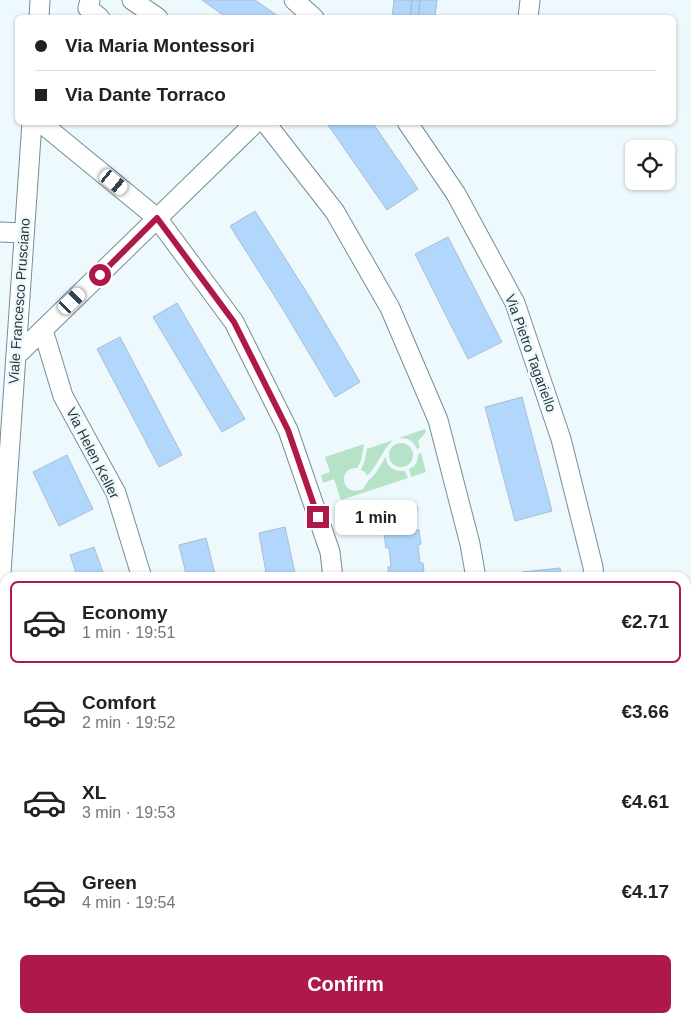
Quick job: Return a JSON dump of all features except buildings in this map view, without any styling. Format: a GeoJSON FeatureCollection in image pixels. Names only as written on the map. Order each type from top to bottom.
{"type":"FeatureCollection","features":[{"type":"Feature","properties":{"kind":"street"},"geometry":{"type":"LineString","coordinates":[[39,15],[40,0]]}},
{"type":"Feature","properties":{"kind":"street"},"geometry":{"type":"LineString","coordinates":[[90,0],[88,8],[96,15]]}},
{"type":"Feature","properties":{"kind":"street"},"geometry":{"type":"LineString","coordinates":[[132,0],[154,15]]}},
{"type":"Feature","properties":{"kind":"street"},"geometry":{"type":"LineString","coordinates":[[294,0],[311,15]]}},
{"type":"Feature","properties":{"kind":"street"},"geometry":{"type":"LineString","coordinates":[[528,15],[530,0]]}},
{"type":"Feature","properties":{"kind":"street","name":"Viale Francesco Prusciano"},"geometry":{"type":"LineString","coordinates":[[1,572],[32,125]]}},
{"type":"Feature","properties":{"kind":"street"},"geometry":{"type":"LineString","coordinates":[[44,125],[157,218],[234,322],[288,430],[330,552],[332,572]]}},
{"type":"Feature","properties":{"kind":"street"},"geometry":{"type":"LineString","coordinates":[[16,356],[253,125]]}},
{"type":"Feature","properties":{"kind":"street"},"geometry":{"type":"LineString","coordinates":[[266,125],[335,212],[390,308],[438,420],[470,544],[475,572]]}},
{"type":"Feature","properties":{"kind":"street","name":"Via Pietro Tagariello"},"geometry":{"type":"LineString","coordinates":[[409,125],[456,194],[515,303],[561,439],[593,572]]}},
{"type":"Feature","properties":{"kind":"street"},"geometry":{"type":"LineString","coordinates":[[0,232],[24,233]]}},
{"type":"Feature","properties":{"kind":"street","name":"Via Helen Keller"},"geometry":{"type":"LineString","coordinates":[[42,330],[63,396],[116,494],[140,572]]}},
{"type":"Feature","properties":{"kind":"green space"},"geometry":{"type":"Polygon","coordinates":[[[425,429],[426,432],[418,441],[420,448],[417,449],[410,440],[399,438],[425,429]]]}},
{"type":"Feature","properties":{"kind":"green space"},"geometry":{"type":"Polygon","coordinates":[[[393,440],[367,476],[361,470],[367,449],[393,440]]]}},
{"type":"Feature","properties":{"kind":"green space"},"geometry":{"type":"Polygon","coordinates":[[[401,443],[410,446],[413,455],[410,464],[401,467],[392,464],[389,455],[392,446],[401,443]]]}},
{"type":"Feature","properties":{"kind":"green space"},"geometry":{"type":"Polygon","coordinates":[[[364,444],[361,461],[357,468],[346,472],[344,482],[346,486],[356,491],[363,489],[376,473],[386,456],[387,463],[391,468],[405,471],[408,478],[341,500],[334,479],[323,483],[321,475],[330,472],[325,457],[364,444]]]}},
{"type":"Feature","properties":{"kind":"green space"},"geometry":{"type":"Polygon","coordinates":[[[421,453],[426,472],[411,477],[409,469],[415,465],[418,454],[421,453]]]}},
{"type":"Feature","properties":{"kind":"route"},"geometry":{"type":"LineString","coordinates":[[100,275],[157,218],[234,322],[288,430],[318,517]]}}]}
